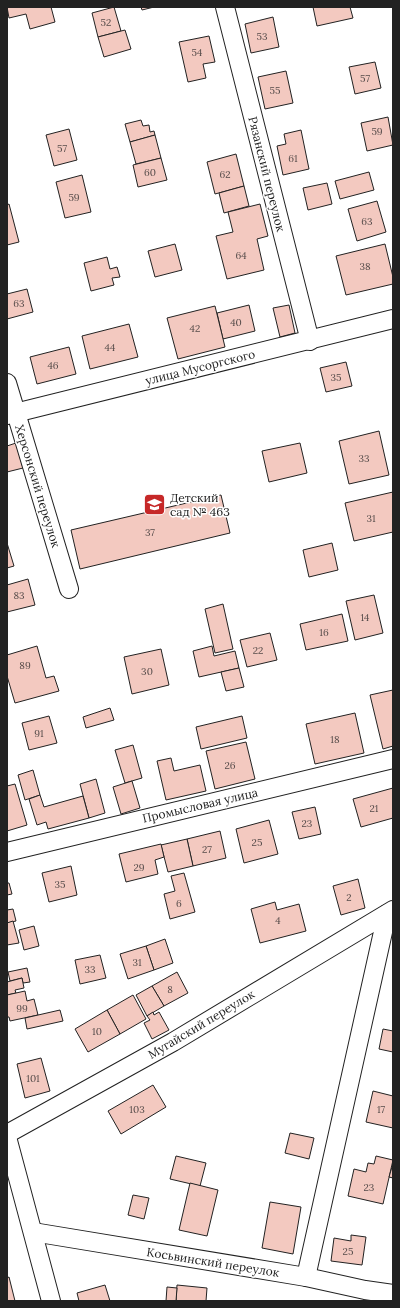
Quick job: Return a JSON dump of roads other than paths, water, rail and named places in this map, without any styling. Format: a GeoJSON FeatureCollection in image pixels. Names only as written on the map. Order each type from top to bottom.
{"type":"FeatureCollection","features":[{"type":"Feature","properties":{"kind":"street","name":"Рязанский переулок"},"geometry":{"type":"LineString","coordinates":[[225,7],[310,341]]}},
{"type":"Feature","properties":{"kind":"street","name":"улица Мусоргского"},"geometry":{"type":"LineString","coordinates":[[11,414],[310,341],[393,319]]}},
{"type":"Feature","properties":{"kind":"street","name":"Херсонский переулок"},"geometry":{"type":"LineString","coordinates":[[7,382],[11,414],[69,589]]}},
{"type":"Feature","properties":{"kind":"street","name":"Промысловая улица"},"geometry":{"type":"LineString","coordinates":[[7,852],[393,759]]}},
{"type":"Feature","properties":{"kind":"street","name":"Мугайский переулок"},"geometry":{"type":"LineString","coordinates":[[7,1135],[172,1042],[390,912]]}},
{"type":"Feature","properties":{"kind":"street"},"geometry":{"type":"LineString","coordinates":[[306,1277],[390,912]]}},
{"type":"Feature","properties":{"kind":"street"},"geometry":{"type":"LineString","coordinates":[[7,1135],[51,1301]]}},
{"type":"Feature","properties":{"kind":"street","name":"Косьвинский переулок"},"geometry":{"type":"LineString","coordinates":[[33,1232],[306,1277],[365,1290],[393,1294]]}},
{"type":"Feature","properties":{"kind":"place","name":"Детский сад № 463"},"geometry":{"type":"Point","coordinates":[154,504]}}]}
